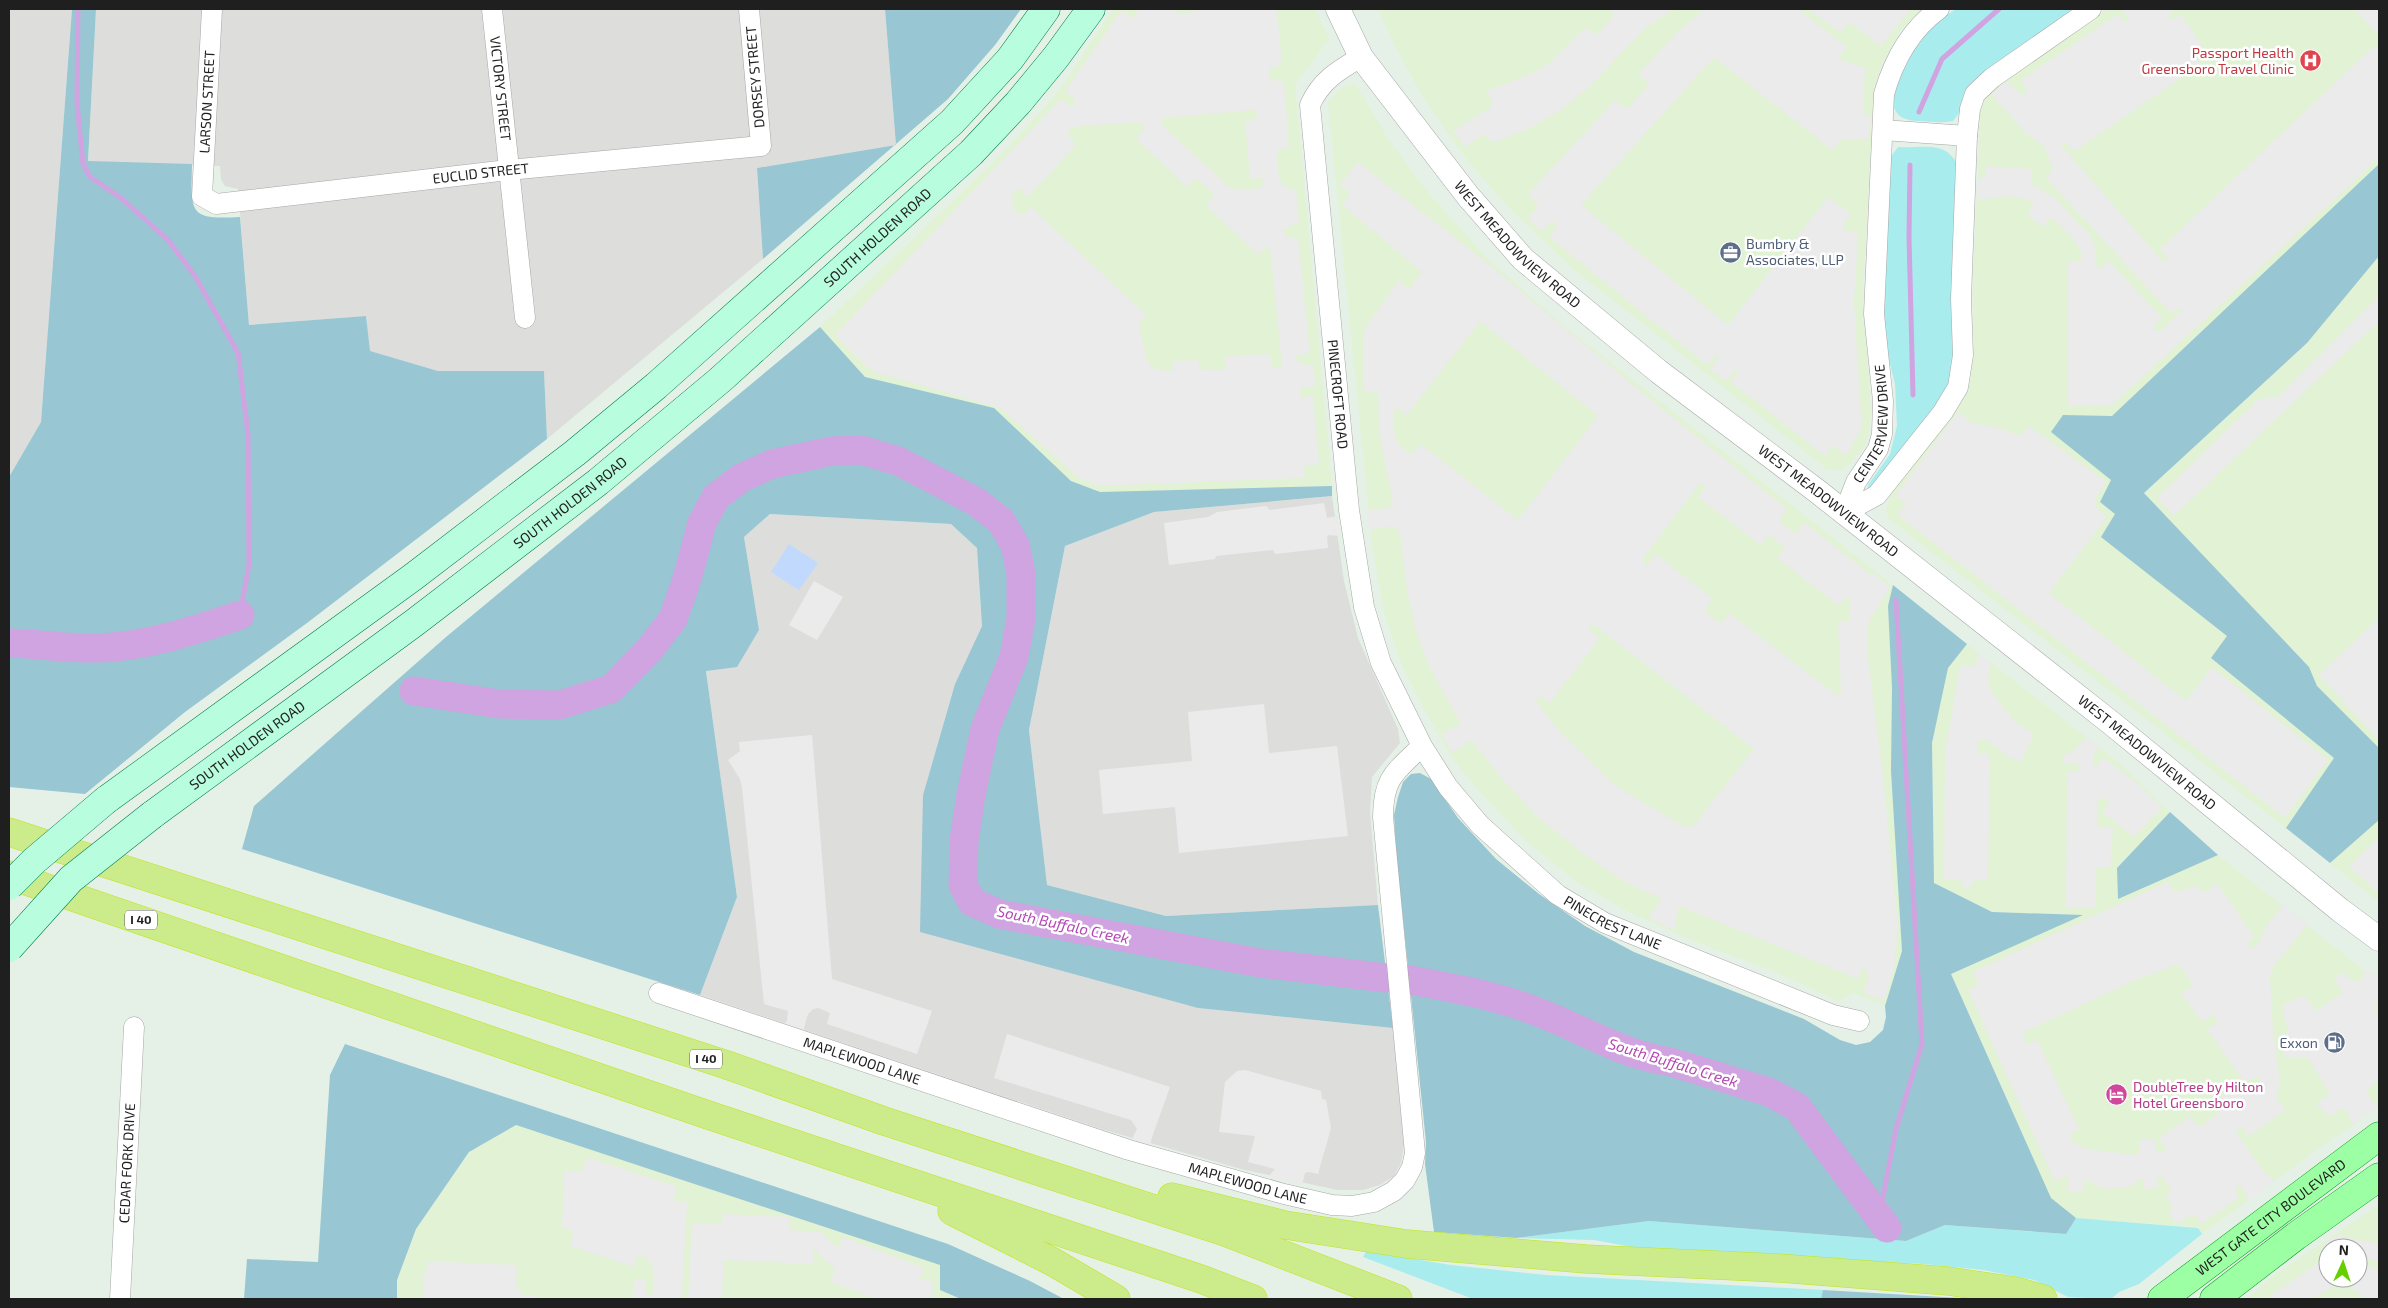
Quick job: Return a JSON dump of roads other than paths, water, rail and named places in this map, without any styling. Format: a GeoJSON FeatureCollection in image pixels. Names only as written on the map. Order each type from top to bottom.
{"type":"FeatureCollection","features":[{"type":"Feature","properties":{"kind":"highway","name":"I 40"},"geometry":{"type":"LineString","coordinates":[[9,832],[727,1066],[884,1121],[1225,1232],[1398,1299]]}},
{"type":"Feature","properties":{"kind":"highway","name":"I 40"},"geometry":{"type":"LineString","coordinates":[[9,875],[863,1167],[1201,1279],[1253,1299]]}},
{"type":"Feature","properties":{"kind":"highway"},"geometry":{"type":"LineString","coordinates":[[884,1121],[1285,1225],[1398,1243],[1586,1258],[1777,1268],[1948,1281],[2015,1291],[2043,1299]]}},
{"type":"Feature","properties":{"kind":"highway"},"geometry":{"type":"LineString","coordinates":[[863,1167],[1054,1262],[1116,1299]]}},
{"type":"Feature","properties":{"kind":"main road"},"geometry":{"type":"LineString","coordinates":[[9,886],[34,861],[106,800],[413,577],[574,453],[656,386],[952,122],[1010,60],[1046,9]]}},
{"type":"Feature","properties":{"kind":"main road","name":"SOUTH HOLDEN ROAD"},"geometry":{"type":"LineString","coordinates":[[9,948],[71,879],[152,815],[414,624],[598,482],[720,380],[971,153],[1018,104],[1091,9]]}},
{"type":"Feature","properties":{"kind":"main road","name":"WEST GATE CITY BOULEVARD"},"geometry":{"type":"LineString","coordinates":[[2162,1299],[2379,1136]]}},
{"type":"Feature","properties":{"kind":"main road"},"geometry":{"type":"LineString","coordinates":[[2214,1299],[2296,1236],[2379,1177]]}},
{"type":"Feature","properties":{"kind":"street","name":"LARSON STREET"},"geometry":{"type":"LineString","coordinates":[[202,196],[212,9]]}},
{"type":"Feature","properties":{"kind":"street","name":"VICTORY STREET"},"geometry":{"type":"LineString","coordinates":[[492,9],[524,318]]}},
{"type":"Feature","properties":{"kind":"street","name":"DORSEY STREET"},"geometry":{"type":"LineString","coordinates":[[750,9],[761,146]]}},
{"type":"Feature","properties":{"kind":"street","name":"WEST MEADOWVIEW ROAD"},"geometry":{"type":"LineString","coordinates":[[1338,9],[1361,56],[1468,196],[1523,259],[1658,371],[1844,513],[2110,722],[2340,910],[2379,939]]}},
{"type":"Feature","properties":{"kind":"street","name":"CENTERVIEW DRIVE"},"geometry":{"type":"LineString","coordinates":[[1844,513],[1856,482],[1878,449],[1882,434],[1884,401],[1874,314],[1884,94],[1895,62],[1907,40],[1921,24],[1940,9]]}},
{"type":"Feature","properties":{"kind":"street","name":"CENTERVIEW DRIVE"},"geometry":{"type":"LineString","coordinates":[[1844,513],[1877,495],[1944,412],[1958,387],[1963,355],[1961,299],[1967,136],[1970,109],[1975,94],[1992,78],[2091,9]]}},
{"type":"Feature","properties":{"kind":"street","name":"PINECROFT ROAD"},"geometry":{"type":"LineString","coordinates":[[1361,56],[1332,74],[1317,90],[1310,105],[1349,510],[1364,607],[1381,663],[1422,746]]}},
{"type":"Feature","properties":{"kind":"street"},"geometry":{"type":"LineString","coordinates":[[1883,130],[1967,136]]}},
{"type":"Feature","properties":{"kind":"street","name":"EUCLID STREET"},"geometry":{"type":"LineString","coordinates":[[202,196],[216,204],[508,170],[761,146]]}},
{"type":"Feature","properties":{"kind":"street","name":"MAPLEWOOD LANE"},"geometry":{"type":"LineString","coordinates":[[658,994],[1135,1152],[1284,1194],[1332,1205],[1352,1206],[1374,1202],[1394,1191],[1405,1180],[1412,1167],[1415,1152],[1383,817],[1383,795],[1396,771],[1422,746]]}},
{"type":"Feature","properties":{"kind":"street","name":"PINECREST LANE"},"geometry":{"type":"LineString","coordinates":[[1422,746],[1448,788],[1480,826],[1558,895],[1605,923],[1652,943],[1833,1016],[1860,1021]]}},
{"type":"Feature","properties":{"kind":"street","name":"CEDAR FORK DRIVE"},"geometry":{"type":"LineString","coordinates":[[120,1299],[134,1027]]}},
{"type":"Feature","properties":{"kind":"waterway"},"geometry":{"type":"LineString","coordinates":[[78,9],[77,104],[83,164],[90,177],[121,198],[168,240],[195,276],[238,353],[248,434],[249,564],[240,615]]}},
{"type":"Feature","properties":{"kind":"waterway"},"geometry":{"type":"LineString","coordinates":[[1919,112],[1942,59],[1999,9]]}},
{"type":"Feature","properties":{"kind":"waterway"},"geometry":{"type":"LineString","coordinates":[[1910,165],[1909,237],[1913,395]]}},
{"type":"Feature","properties":{"kind":"waterway","name":"South Buffalo Creek"},"geometry":{"type":"LineString","coordinates":[[414,691],[499,704],[559,705],[611,689],[650,649],[673,619],[687,579],[702,523],[716,497],[741,478],[772,464],[832,451],[861,450],[898,461],[975,501],[1001,521],[1015,545],[1021,573],[1021,618],[1014,657],[985,729],[971,795],[964,841],[963,885],[972,902],[999,914],[1260,963],[1386,978]]}},
{"type":"Feature","properties":{"kind":"waterway"},"geometry":{"type":"LineString","coordinates":[[1879,1217],[1896,1129],[1922,1044],[1896,600]]}},
{"type":"Feature","properties":{"kind":"waterway","name":"South Buffalo Creek"},"geometry":{"type":"LineString","coordinates":[[9,643],[78,648],[119,647],[154,641],[240,615]]}},
{"type":"Feature","properties":{"kind":"waterway","name":"South Buffalo Creek"},"geometry":{"type":"LineString","coordinates":[[1405,979],[1503,1000],[1636,1053],[1769,1092],[1797,1107],[1887,1228]]}},
{"type":"Feature","properties":{"kind":"place","name":"Passport Health Greensboro Travel Clinic"},"geometry":{"type":"Point","coordinates":[2310,61]}},
{"type":"Feature","properties":{"kind":"place","name":"Bumbry & Associates, LLP"},"geometry":{"type":"Point","coordinates":[1730,252]}},
{"type":"Feature","properties":{"kind":"place","name":"Exxon"},"geometry":{"type":"Point","coordinates":[2334,1043]}},
{"type":"Feature","properties":{"kind":"place","name":"DoubleTree by Hilton Hotel Greensboro"},"geometry":{"type":"Point","coordinates":[2117,1095]}}]}
